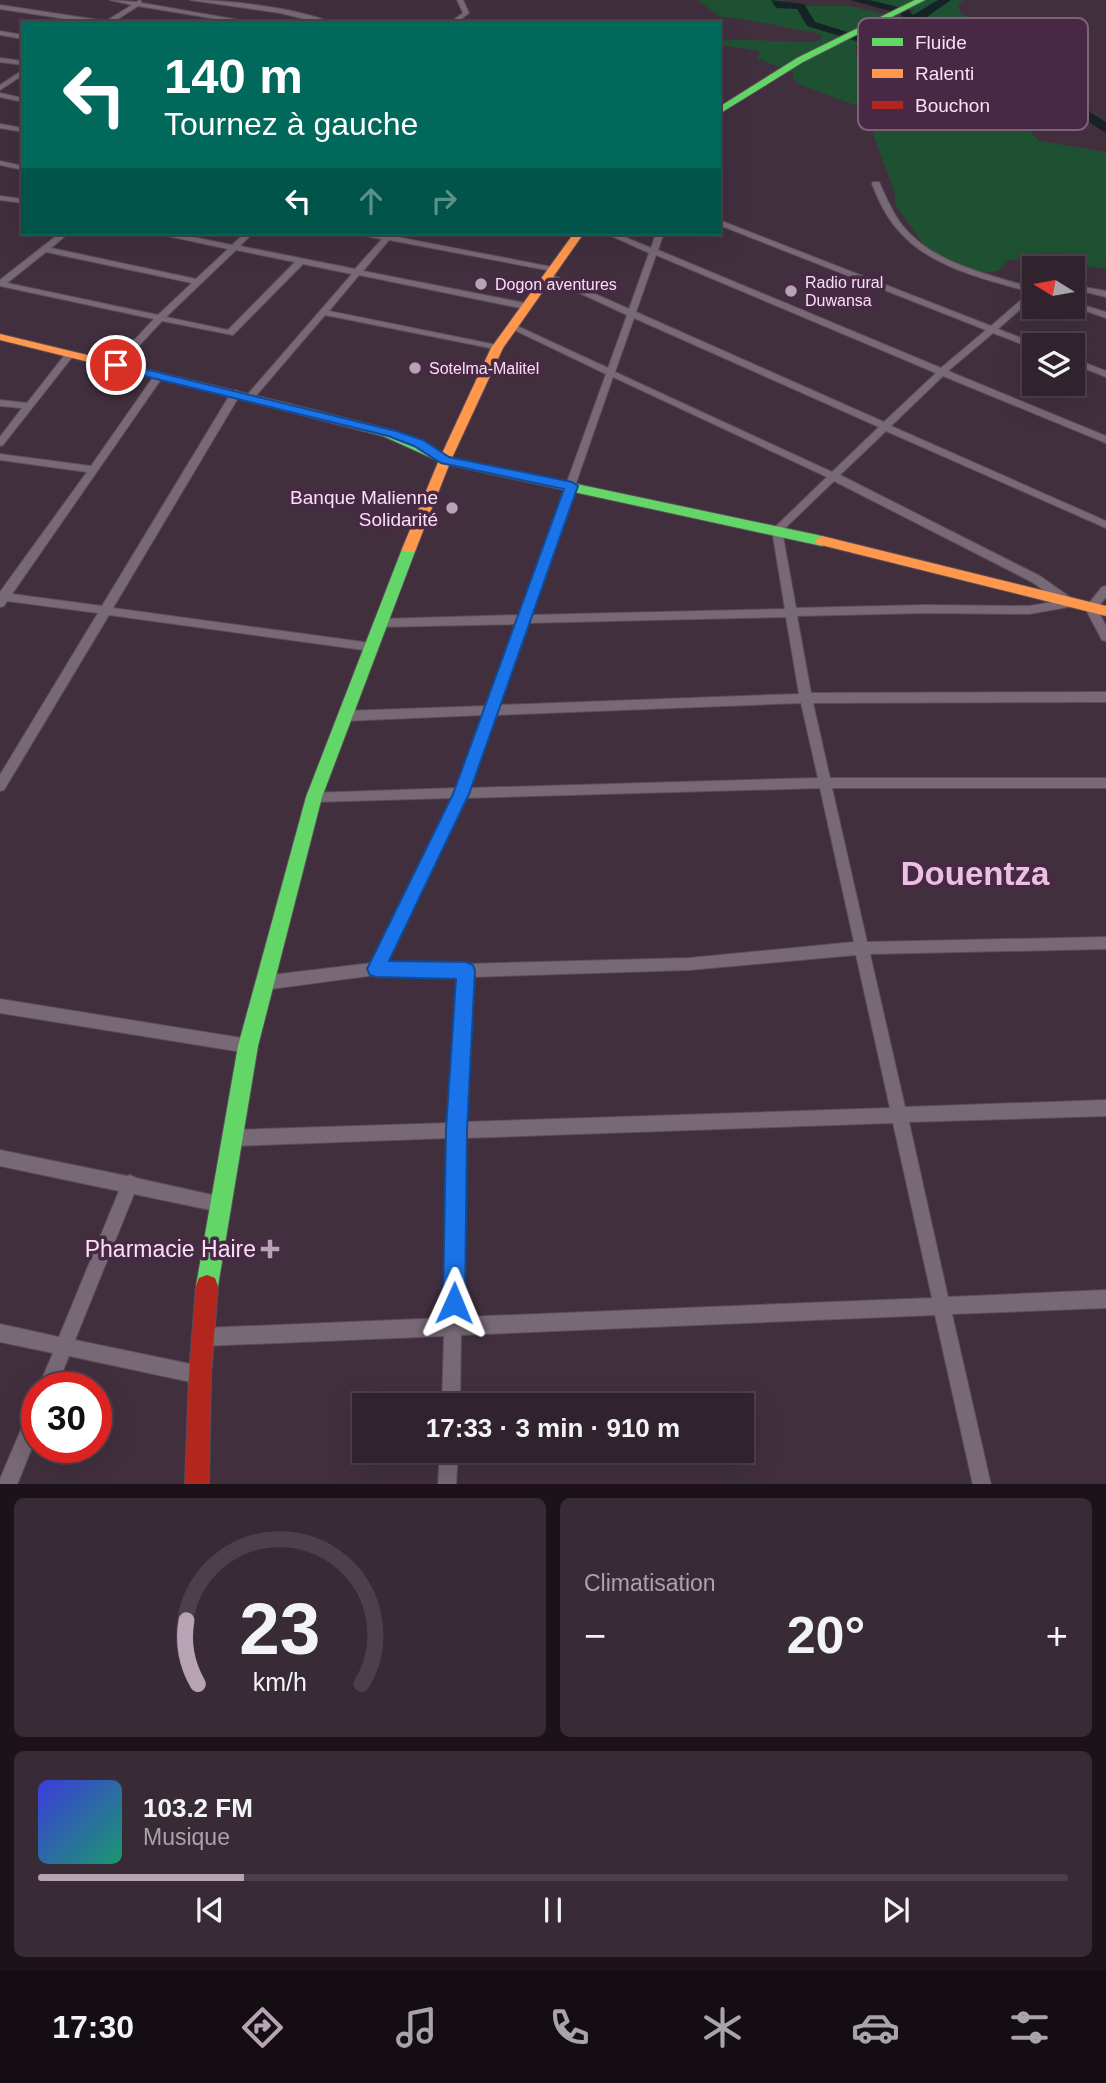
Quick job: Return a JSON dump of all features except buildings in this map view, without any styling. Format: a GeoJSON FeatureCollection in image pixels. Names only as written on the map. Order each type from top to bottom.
{"type":"FeatureCollection","features":[{"type":"Feature","properties":{"kind":"main road"},"geometry":{"type":"LineString","coordinates":[[883,18],[920,0]]}},
{"type":"Feature","properties":{"kind":"main road"},"geometry":{"type":"LineString","coordinates":[[721,110],[858,30]]}},
{"type":"Feature","properties":{"kind":"main road"},"geometry":{"type":"LineString","coordinates":[[197,1484],[203,1337],[208,1277],[220,1204],[248,1046],[314,797],[379,623],[445,460],[498,348],[577,235]]}},
{"type":"Feature","properties":{"kind":"main road"},"geometry":{"type":"LineString","coordinates":[[0,337],[392,433],[418,443],[445,460],[776,530],[1098,610]]}},
{"type":"Feature","properties":{"kind":"street"},"geometry":{"type":"LineString","coordinates":[[113,0],[141,2],[218,20],[236,7]]}},
{"type":"Feature","properties":{"kind":"street"},"geometry":{"type":"LineString","coordinates":[[193,0],[280,11]]}},
{"type":"Feature","properties":{"kind":"street"},"geometry":{"type":"LineString","coordinates":[[251,0],[280,11],[322,21]]}},
{"type":"Feature","properties":{"kind":"street"},"geometry":{"type":"LineString","coordinates":[[455,21],[466,13],[460,0]]}},
{"type":"Feature","properties":{"kind":"street"},"geometry":{"type":"LineString","coordinates":[[110,21],[141,2]]}},
{"type":"Feature","properties":{"kind":"street"},"geometry":{"type":"LineString","coordinates":[[0,7],[94,21]]}},
{"type":"Feature","properties":{"kind":"street"},"geometry":{"type":"LineString","coordinates":[[0,33],[21,37]]}},
{"type":"Feature","properties":{"kind":"street"},"geometry":{"type":"LineString","coordinates":[[0,60],[21,63]]}},
{"type":"Feature","properties":{"kind":"street"},"geometry":{"type":"LineString","coordinates":[[0,88],[21,73]]}},
{"type":"Feature","properties":{"kind":"street"},"geometry":{"type":"LineString","coordinates":[[0,95],[21,100]]}},
{"type":"Feature","properties":{"kind":"street"},"geometry":{"type":"LineString","coordinates":[[0,126],[21,130]]}},
{"type":"Feature","properties":{"kind":"street"},"geometry":{"type":"LineString","coordinates":[[0,163],[21,168]]}},
{"type":"Feature","properties":{"kind":"street"},"geometry":{"type":"LineString","coordinates":[[876,184],[880,197],[898,225],[927,254],[978,275],[1022,288]]}},
{"type":"Feature","properties":{"kind":"street"},"geometry":{"type":"LineString","coordinates":[[0,198],[21,201]]}},
{"type":"Feature","properties":{"kind":"street"},"geometry":{"type":"LineString","coordinates":[[721,223],[1022,341]]}},
{"type":"Feature","properties":{"kind":"street"},"geometry":{"type":"LineString","coordinates":[[0,284],[62,235]]}},
{"type":"Feature","properties":{"kind":"street"},"geometry":{"type":"LineString","coordinates":[[173,235],[525,306]]}},
{"type":"Feature","properties":{"kind":"street"},"geometry":{"type":"LineString","coordinates":[[116,365],[158,320],[247,235]]}},
{"type":"Feature","properties":{"kind":"street"},"geometry":{"type":"LineString","coordinates":[[0,786],[105,611],[244,395],[323,312],[388,235],[549,272],[633,313],[1106,525]]}},
{"type":"Feature","properties":{"kind":"street"},"geometry":{"type":"LineString","coordinates":[[614,235],[1106,440]]}},
{"type":"Feature","properties":{"kind":"street"},"geometry":{"type":"LineString","coordinates":[[376,969],[461,794],[492,713],[659,235]]}},
{"type":"Feature","properties":{"kind":"street"},"geometry":{"type":"LineString","coordinates":[[44,249],[197,282]]}},
{"type":"Feature","properties":{"kind":"street"},"geometry":{"type":"LineString","coordinates":[[0,284],[158,320],[230,333],[301,261]]}},
{"type":"Feature","properties":{"kind":"street"},"geometry":{"type":"LineString","coordinates":[[1006,282],[1022,282]]}},
{"type":"Feature","properties":{"kind":"street"},"geometry":{"type":"LineString","coordinates":[[1085,290],[1106,294]]}},
{"type":"Feature","properties":{"kind":"street"},"geometry":{"type":"LineString","coordinates":[[982,1484],[806,698],[776,530],[942,372],[1022,303]]}},
{"type":"Feature","properties":{"kind":"street"},"geometry":{"type":"LineString","coordinates":[[1085,308],[1106,315]]}},
{"type":"Feature","properties":{"kind":"street"},"geometry":{"type":"LineString","coordinates":[[323,312],[498,348]]}},
{"type":"Feature","properties":{"kind":"street"},"geometry":{"type":"LineString","coordinates":[[512,327],[612,371],[833,477],[1036,579],[1070,603]]}},
{"type":"Feature","properties":{"kind":"street"},"geometry":{"type":"LineString","coordinates":[[0,443],[70,354]]}},
{"type":"Feature","properties":{"kind":"street"},"geometry":{"type":"LineString","coordinates":[[1085,366],[1106,374]]}},
{"type":"Feature","properties":{"kind":"street"},"geometry":{"type":"LineString","coordinates":[[159,375],[1,599],[371,647]]}},
{"type":"Feature","properties":{"kind":"street"},"geometry":{"type":"LineString","coordinates":[[0,403],[29,407]]}},
{"type":"Feature","properties":{"kind":"street"},"geometry":{"type":"LineString","coordinates":[[0,457],[91,469]]}},
{"type":"Feature","properties":{"kind":"street"},"geometry":{"type":"LineString","coordinates":[[1106,590],[1098,610],[1106,637]]}},
{"type":"Feature","properties":{"kind":"street"},"geometry":{"type":"LineString","coordinates":[[379,623],[791,612],[1029,610],[1070,603]]}},
{"type":"Feature","properties":{"kind":"street"},"geometry":{"type":"LineString","coordinates":[[345,716],[492,713],[806,698],[1106,696]]}},
{"type":"Feature","properties":{"kind":"street"},"geometry":{"type":"LineString","coordinates":[[314,797],[826,783],[1106,783]]}},
{"type":"Feature","properties":{"kind":"street"},"geometry":{"type":"LineString","coordinates":[[263,983],[376,969],[466,971],[689,964],[862,948],[1106,943]]}},
{"type":"Feature","properties":{"kind":"street"},"geometry":{"type":"LineString","coordinates":[[451,1393],[457,1130],[466,971]]}},
{"type":"Feature","properties":{"kind":"street"},"geometry":{"type":"LineString","coordinates":[[0,1006],[248,1046]]}},
{"type":"Feature","properties":{"kind":"street"},"geometry":{"type":"LineString","coordinates":[[233,1138],[1106,1108]]}},
{"type":"Feature","properties":{"kind":"street"},"geometry":{"type":"LineString","coordinates":[[0,1158],[130,1183],[220,1204]]}},
{"type":"Feature","properties":{"kind":"street"},"geometry":{"type":"LineString","coordinates":[[53,1372],[130,1183]]}},
{"type":"Feature","properties":{"kind":"street"},"geometry":{"type":"LineString","coordinates":[[203,1337],[1106,1299]]}},
{"type":"Feature","properties":{"kind":"street"},"geometry":{"type":"LineString","coordinates":[[0,1333],[200,1375]]}},
{"type":"Feature","properties":{"kind":"street"},"geometry":{"type":"LineString","coordinates":[[7,1484],[21,1451]]}},
{"type":"Feature","properties":{"kind":"street"},"geometry":{"type":"LineString","coordinates":[[447,1484],[448,1463]]}},
{"type":"Feature","properties":{"kind":"green space"},"geometry":{"type":"Polygon","coordinates":[[[697,0],[780,0],[800,6],[850,6],[899,18],[858,18],[858,106],[800,85],[794,80],[793,73],[757,58],[760,51],[721,45],[721,39],[821,40],[821,34],[720,17],[697,0]]]}},
{"type":"Feature","properties":{"kind":"green space"},"geometry":{"type":"Polygon","coordinates":[[[870,0],[964,0],[958,4],[961,14],[971,18],[899,18],[915,10],[870,0]]]}},
{"type":"Feature","properties":{"kind":"green space"},"geometry":{"type":"Polygon","coordinates":[[[872,130],[1029,130],[1039,141],[1106,152],[1106,269],[1085,266],[1085,256],[1022,256],[1009,260],[998,271],[980,273],[929,252],[896,206],[894,190],[872,130]]]}},
{"type":"Feature","properties":{"kind":"waterway"},"geometry":{"type":"LineString","coordinates":[[776,0],[780,6],[800,6],[811,24],[858,38]]}},
{"type":"Feature","properties":{"kind":"waterway"},"geometry":{"type":"LineString","coordinates":[[855,0],[905,12],[909,18]]}},
{"type":"Feature","properties":{"kind":"waterway"},"geometry":{"type":"LineString","coordinates":[[915,18],[946,0]]}},
{"type":"Feature","properties":{"kind":"waterway"},"geometry":{"type":"LineString","coordinates":[[1088,115],[1106,129]]}},
{"type":"Feature","properties":{"kind":"traffic: fast"},"geometry":{"type":"LineString","coordinates":[[885,18],[921,0]]}},
{"type":"Feature","properties":{"kind":"traffic: fast"},"geometry":{"type":"LineString","coordinates":[[721,110],[800,60],[858,31]]}},
{"type":"Feature","properties":{"kind":"traffic: fast"},"geometry":{"type":"LineString","coordinates":[[286,407],[388,433],[445,460],[822,541]]}},
{"type":"Feature","properties":{"kind":"traffic: fast"},"geometry":{"type":"LineString","coordinates":[[207,1286],[248,1046],[314,797],[409,549]]}},
{"type":"Feature","properties":{"kind":"traffic: slow"},"geometry":{"type":"LineString","coordinates":[[409,549],[445,460],[497,348],[578,235]]}},
{"type":"Feature","properties":{"kind":"traffic: slow"},"geometry":{"type":"LineString","coordinates":[[0,337],[286,407]]}},
{"type":"Feature","properties":{"kind":"traffic: slow"},"geometry":{"type":"LineString","coordinates":[[822,541],[1106,611]]}},
{"type":"Feature","properties":{"kind":"traffic: jam"},"geometry":{"type":"LineString","coordinates":[[197,1484],[200,1375],[207,1286]]}},
{"type":"Feature","properties":{"kind":"place","name":"Dogon aventures"},"geometry":{"type":"Point","coordinates":[481,284]}},
{"type":"Feature","properties":{"kind":"place","name":"Radio rural Duwansa"},"geometry":{"type":"Point","coordinates":[791,291]}},
{"type":"Feature","properties":{"kind":"place","name":"Sotelma-Malitel"},"geometry":{"type":"Point","coordinates":[415,368]}},
{"type":"Feature","properties":{"kind":"place","name":"Banque Malienne Solidarité"},"geometry":{"type":"Point","coordinates":[452,508]}},
{"type":"Feature","properties":{"kind":"place","name":"Pharmacie Haire"},"geometry":{"type":"Point","coordinates":[270,1249]}},
{"type":"Feature","properties":{"kind":"district","name":"Douentza"},"geometry":{"type":"Point","coordinates":[975,873]}},
{"type":"Feature","properties":{"kind":"route"},"geometry":{"type":"LineString","coordinates":[[116,365],[251,396],[392,433],[418,443],[445,460],[572,486],[461,794],[376,969],[466,971],[457,1130],[454,1303]]}}]}
